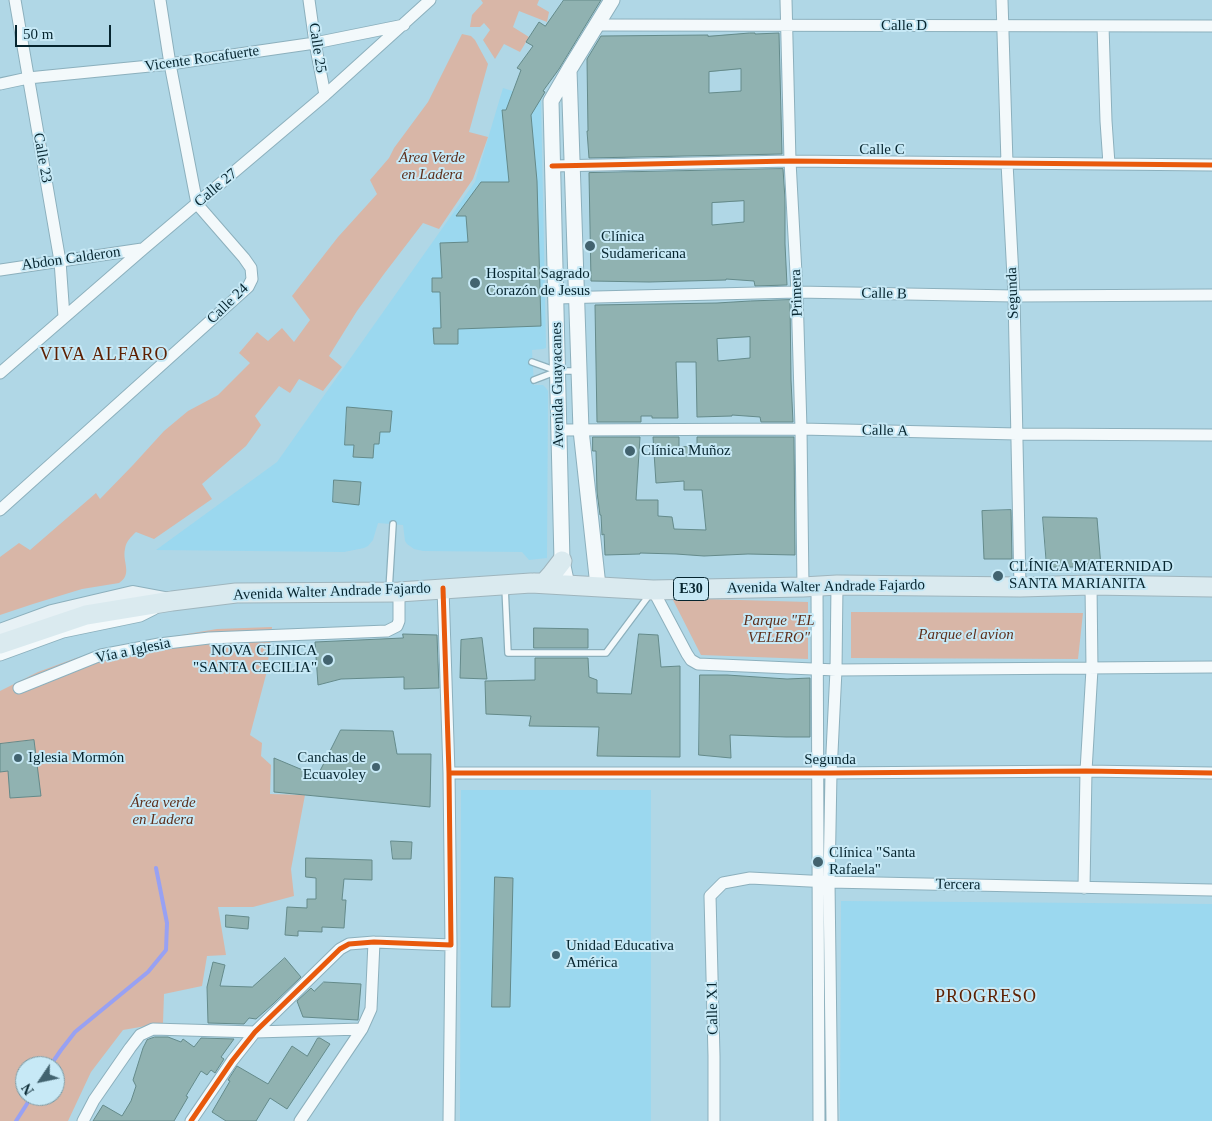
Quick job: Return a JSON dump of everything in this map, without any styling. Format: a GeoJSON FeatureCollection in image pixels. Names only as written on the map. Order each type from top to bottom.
{"type":"FeatureCollection","features":[{"type":"Feature","properties":{"kind":"main road"},"geometry":{"type":"LineString","coordinates":[[530,583],[544,583],[562,561]]}},
{"type":"Feature","properties":{"kind":"main road","name":"Avenida Walter Andrade Fajardo"},"geometry":{"type":"LineString","coordinates":[[0,644],[86,615],[163,602],[236,593],[394,592],[530,583],[653,590],[837,584],[1020,587],[1091,585],[1212,587]]}},
{"type":"Feature","properties":{"kind":"main road","name":"Avenida Walter Andrade Fajardo"},"geometry":{"type":"LineString","coordinates":[[0,632],[52,613],[133,594],[163,602]]}},
{"type":"Feature","properties":{"kind":"street","name":"Calle 23"},"geometry":{"type":"LineString","coordinates":[[15,0],[60,261],[64,317]]}},
{"type":"Feature","properties":{"kind":"street"},"geometry":{"type":"LineString","coordinates":[[160,0],[170,64],[197,204]]}},
{"type":"Feature","properties":{"kind":"street","name":"Calle 25"},"geometry":{"type":"LineString","coordinates":[[309,0],[325,95]]}},
{"type":"Feature","properties":{"kind":"street","name":"Calle 27"},"geometry":{"type":"LineString","coordinates":[[0,373],[325,95],[430,0]]}},
{"type":"Feature","properties":{"kind":"street","name":"Avenida Guayacanes"},"geometry":{"type":"LineString","coordinates":[[567,585],[562,561],[551,101],[612,0]]}},
{"type":"Feature","properties":{"kind":"street","name":"Primera"},"geometry":{"type":"LineString","coordinates":[[786,0],[790,161],[797,292],[801,429],[810,586],[818,669],[818,773],[824,882]]}},
{"type":"Feature","properties":{"kind":"street","name":"Segunda"},"geometry":{"type":"LineString","coordinates":[[1002,0],[1007,163],[1014,296],[1020,587]]}},
{"type":"Feature","properties":{"kind":"street","name":"Vicente Rocafuerte"},"geometry":{"type":"LineString","coordinates":[[0,84],[28,78],[170,64],[315,43],[404,25]]}},
{"type":"Feature","properties":{"kind":"street","name":"Calle D"},"geometry":{"type":"LineString","coordinates":[[597,25],[1212,26]]}},
{"type":"Feature","properties":{"kind":"street"},"geometry":{"type":"LineString","coordinates":[[1103,26],[1106,121],[1110,164]]}},
{"type":"Feature","properties":{"kind":"street","name":"Avenida Guayacanes"},"geometry":{"type":"LineString","coordinates":[[569,70],[581,430],[598,586]]}},
{"type":"Feature","properties":{"kind":"street","name":"Calle C"},"geometry":{"type":"LineString","coordinates":[[552,166],[790,161],[1212,165]]}},
{"type":"Feature","properties":{"kind":"street","name":"Calle 24"},"geometry":{"type":"LineString","coordinates":[[0,510],[248,287],[252,279],[251,268],[197,204]]}},
{"type":"Feature","properties":{"kind":"street","name":"Abdon Calderon"},"geometry":{"type":"LineString","coordinates":[[0,270],[143,249]]}},
{"type":"Feature","properties":{"kind":"street","name":"Calle B"},"geometry":{"type":"LineString","coordinates":[[556,298],[797,292],[1014,296],[1212,295]]}},
{"type":"Feature","properties":{"kind":"street","name":"Calle A"},"geometry":{"type":"LineString","coordinates":[[559,430],[801,429],[1017,434],[1212,434]]}},
{"type":"Feature","properties":{"kind":"street"},"geometry":{"type":"LineString","coordinates":[[819,1121],[824,882],[832,773],[837,584]]}},
{"type":"Feature","properties":{"kind":"street"},"geometry":{"type":"LineString","coordinates":[[1084,888],[1086,771],[1092,669],[1091,585]]}},
{"type":"Feature","properties":{"kind":"street"},"geometry":{"type":"LineString","coordinates":[[443,588],[451,945],[449,1121]]}},
{"type":"Feature","properties":{"kind":"street"},"geometry":{"type":"LineString","coordinates":[[653,590],[691,660],[698,664],[836,670],[1212,667]]}},
{"type":"Feature","properties":{"kind":"street","name":"Vía a Iglesia"},"geometry":{"type":"LineString","coordinates":[[19,688],[101,655],[160,644],[218,638],[387,631],[397,626],[399,621],[394,592]]}},
{"type":"Feature","properties":{"kind":"street","name":"Avenida Walter Andrade Fajardo"},"geometry":{"type":"LineString","coordinates":[[0,655],[63,632],[140,616],[163,602]]}},
{"type":"Feature","properties":{"kind":"street","name":"Segunda"},"geometry":{"type":"LineString","coordinates":[[448,772],[832,773],[1086,771],[1212,773]]}},
{"type":"Feature","properties":{"kind":"street","name":"Tercera"},"geometry":{"type":"LineString","coordinates":[[710,896],[723,882],[750,878],[824,882],[1212,890]]}},
{"type":"Feature","properties":{"kind":"street"},"geometry":{"type":"LineString","coordinates":[[824,882],[832,1121]]}},
{"type":"Feature","properties":{"kind":"street","name":"Calle X1"},"geometry":{"type":"LineString","coordinates":[[710,896],[714,1121]]}},
{"type":"Feature","properties":{"kind":"street"},"geometry":{"type":"LineString","coordinates":[[191,1121],[232,1061],[255,1032],[340,949],[349,944],[374,942],[451,945]]}},
{"type":"Feature","properties":{"kind":"street"},"geometry":{"type":"LineString","coordinates":[[300,1121],[362,1029],[371,1009],[374,942]]}},
{"type":"Feature","properties":{"kind":"street"},"geometry":{"type":"LineString","coordinates":[[83,1121],[116,1066],[140,1036],[153,1029],[255,1032],[362,1029]]}},
{"type":"Feature","properties":{"kind":"lane"},"geometry":{"type":"LineString","coordinates":[[532,362],[557,371],[578,371]]}},
{"type":"Feature","properties":{"kind":"lane"},"geometry":{"type":"LineString","coordinates":[[534,380],[557,371]]}},
{"type":"Feature","properties":{"kind":"lane"},"geometry":{"type":"LineString","coordinates":[[393,524],[394,592]]}},
{"type":"Feature","properties":{"kind":"lane"},"geometry":{"type":"LineString","coordinates":[[505,585],[508,653],[606,653],[653,590]]}},
{"type":"Feature","properties":{"kind":"shaded area","name":"Hospital Sagrado Corazón de Jesus"},"geometry":{"type":"Polygon","coordinates":[[[503,88],[541,100],[546,348],[532,350],[534,385],[543,385],[548,391],[547,558],[529,560],[522,552],[423,551],[414,549],[407,544],[403,525],[378,523],[373,540],[368,546],[344,552],[156,550],[277,462],[475,182],[503,88]]]}},
{"type":"Feature","properties":{"kind":"shaded area","name":"Unidad Educativa América"},"geometry":{"type":"Polygon","coordinates":[[[461,790],[651,790],[651,1121],[460,1121],[461,790]]]}},
{"type":"Feature","properties":{"kind":"shaded area"},"geometry":{"type":"Polygon","coordinates":[[[841,901],[1212,904],[1212,1121],[840,1121],[841,901]]]}},
{"type":"Feature","properties":{"kind":"green space"},"geometry":{"type":"Polygon","coordinates":[[[481,0],[539,0],[537,5],[549,12],[547,22],[519,11],[513,27],[529,37],[520,52],[504,44],[495,59],[483,40],[490,30],[484,23],[480,27],[470,27],[472,15],[483,3],[481,0]]]}},
{"type":"Feature","properties":{"kind":"green space","name":"Área Verde en Ladera"},"geometry":{"type":"Polygon","coordinates":[[[462,34],[471,36],[475,40],[488,64],[469,132],[488,137],[473,179],[439,229],[423,223],[357,311],[329,356],[342,367],[323,391],[299,379],[290,393],[279,386],[255,416],[261,425],[246,446],[202,484],[212,499],[154,539],[136,532],[129,539],[124,554],[126,572],[119,583],[82,589],[0,615],[0,557],[19,543],[30,550],[96,493],[100,499],[164,431],[188,411],[218,395],[250,363],[239,353],[257,332],[268,341],[282,328],[294,342],[310,320],[292,296],[338,237],[377,194],[370,180],[389,158],[394,148],[428,102],[462,34]]]}},
{"type":"Feature","properties":{"kind":"green space","name":"Parque \"EL VELERO\""},"geometry":{"type":"Polygon","coordinates":[[[672,598],[808,602],[808,659],[701,655],[672,598]]]}},
{"type":"Feature","properties":{"kind":"green space","name":"Parque el avion"},"geometry":{"type":"Polygon","coordinates":[[[851,612],[1083,613],[1078,659],[851,658],[851,612]]]}},
{"type":"Feature","properties":{"kind":"green space","name":"Área verde en Ladera"},"geometry":{"type":"Polygon","coordinates":[[[272,627],[267,671],[250,735],[262,743],[261,756],[271,765],[270,794],[305,795],[291,869],[294,896],[253,907],[218,907],[226,955],[207,956],[202,986],[164,994],[163,1023],[123,1030],[91,1072],[68,1121],[0,1121],[0,691],[38,672],[76,658],[121,645],[217,629],[272,627]]]}},
{"type":"Feature","properties":{"kind":"building","name":"Hospital Sagrado Corazón de Jesus"},"geometry":{"type":"Polygon","coordinates":[[[564,0],[601,0],[559,69],[543,91],[545,92],[531,115],[537,181],[541,326],[458,329],[458,344],[434,344],[433,328],[441,328],[440,292],[432,292],[432,278],[442,278],[440,243],[468,242],[466,216],[456,216],[481,182],[509,182],[502,110],[506,110],[521,70],[517,68],[533,46],[526,42],[539,22],[545,26],[564,0]]]}},
{"type":"Feature","properties":{"kind":"building"},"geometry":{"type":"Polygon","coordinates":[[[779,33],[782,154],[589,158],[587,59],[601,36],[708,36],[779,33]],[[741,69],[709,72],[709,93],[741,91],[741,69]]]}},
{"type":"Feature","properties":{"kind":"building"},"geometry":{"type":"Polygon","coordinates":[[[783,169],[787,285],[755,286],[754,281],[726,279],[649,282],[591,281],[589,173],[783,169]],[[744,201],[712,203],[712,225],[744,222],[744,201]]]}},
{"type":"Feature","properties":{"kind":"building"},"geometry":{"type":"Polygon","coordinates":[[[790,300],[793,422],[761,422],[760,417],[732,415],[697,417],[696,362],[676,362],[678,418],[641,416],[641,422],[597,422],[595,305],[790,300]],[[750,337],[717,339],[718,361],[750,358],[750,337]]]}},
{"type":"Feature","properties":{"kind":"building"},"geometry":{"type":"Polygon","coordinates":[[[347,407],[392,411],[390,432],[380,432],[379,444],[374,444],[373,458],[353,457],[354,445],[345,445],[347,407]]]}},
{"type":"Feature","properties":{"kind":"building"},"geometry":{"type":"Polygon","coordinates":[[[593,437],[640,437],[636,500],[658,500],[658,516],[672,517],[674,529],[706,530],[702,490],[684,490],[684,481],[656,483],[653,437],[679,437],[679,447],[697,446],[697,437],[794,437],[795,555],[748,554],[704,556],[640,553],[605,555],[604,534],[602,535],[597,492],[596,451],[593,451],[593,437]]]}},
{"type":"Feature","properties":{"kind":"building"},"geometry":{"type":"Polygon","coordinates":[[[334,480],[361,482],[359,505],[333,502],[334,480]]]}},
{"type":"Feature","properties":{"kind":"building"},"geometry":{"type":"Polygon","coordinates":[[[1011,510],[1012,559],[984,559],[982,511],[1011,510]]]}},
{"type":"Feature","properties":{"kind":"building"},"geometry":{"type":"Polygon","coordinates":[[[1043,517],[1097,518],[1101,567],[1047,567],[1043,517]]]}},
{"type":"Feature","properties":{"kind":"building"},"geometry":{"type":"Polygon","coordinates":[[[534,628],[588,629],[588,648],[534,648],[534,628]]]}},
{"type":"Feature","properties":{"kind":"building"},"geometry":{"type":"Polygon","coordinates":[[[403,634],[437,635],[439,688],[404,689],[404,677],[341,679],[318,685],[315,642],[403,638],[403,634]]]}},
{"type":"Feature","properties":{"kind":"building"},"geometry":{"type":"Polygon","coordinates":[[[639,634],[658,635],[661,667],[680,666],[680,757],[597,756],[599,727],[529,726],[531,716],[486,714],[485,681],[535,680],[535,658],[588,658],[589,677],[597,680],[597,693],[631,694],[639,634]]]}},
{"type":"Feature","properties":{"kind":"building"},"geometry":{"type":"Polygon","coordinates":[[[482,638],[487,679],[460,678],[461,640],[482,638]]]}},
{"type":"Feature","properties":{"kind":"building"},"geometry":{"type":"Polygon","coordinates":[[[700,675],[787,679],[810,678],[810,737],[730,735],[731,758],[699,755],[700,675]]]}},
{"type":"Feature","properties":{"kind":"building","name":"Canchas de Ecuavoley"},"geometry":{"type":"Polygon","coordinates":[[[341,730],[393,731],[397,754],[431,754],[430,807],[274,792],[274,758],[317,776],[341,730]]]}},
{"type":"Feature","properties":{"kind":"building","name":"Iglesia Mormón"},"geometry":{"type":"Polygon","coordinates":[[[34,740],[41,796],[10,798],[8,771],[0,772],[0,744],[34,740]]]}},
{"type":"Feature","properties":{"kind":"building"},"geometry":{"type":"Polygon","coordinates":[[[391,841],[412,842],[411,859],[393,859],[391,841]]]}},
{"type":"Feature","properties":{"kind":"building"},"geometry":{"type":"Polygon","coordinates":[[[306,858],[372,860],[372,880],[344,879],[342,900],[346,900],[344,928],[322,927],[322,932],[298,931],[298,936],[285,935],[287,907],[307,908],[307,899],[316,899],[316,878],[306,877],[306,858]]]}},
{"type":"Feature","properties":{"kind":"building"},"geometry":{"type":"Polygon","coordinates":[[[495,877],[513,878],[510,1007],[492,1007],[495,877]]]}},
{"type":"Feature","properties":{"kind":"building"},"geometry":{"type":"Polygon","coordinates":[[[226,915],[249,917],[248,929],[226,927],[226,915]]]}},
{"type":"Feature","properties":{"kind":"building"},"geometry":{"type":"Polygon","coordinates":[[[285,958],[301,977],[256,1019],[249,1018],[244,1024],[208,1023],[207,987],[213,962],[225,965],[220,986],[252,987],[285,958]]]}},
{"type":"Feature","properties":{"kind":"building"},"geometry":{"type":"Polygon","coordinates":[[[324,982],[361,984],[358,1020],[303,1017],[297,1001],[311,988],[314,991],[324,982]]]}},
{"type":"Feature","properties":{"kind":"building"},"geometry":{"type":"Polygon","coordinates":[[[155,1037],[168,1037],[181,1042],[183,1039],[194,1047],[201,1038],[234,1039],[221,1057],[224,1059],[215,1073],[211,1070],[207,1075],[201,1071],[174,1121],[93,1121],[103,1105],[122,1116],[131,1101],[136,1086],[133,1080],[143,1048],[147,1040],[155,1037]]]}},
{"type":"Feature","properties":{"kind":"building"},"geometry":{"type":"Polygon","coordinates":[[[318,1038],[330,1044],[287,1109],[270,1098],[256,1121],[226,1121],[212,1112],[237,1066],[268,1084],[292,1046],[307,1056],[318,1038]]]}},
{"type":"Feature","properties":{"kind":"waterway"},"geometry":{"type":"LineString","coordinates":[[57,1056],[75,1032],[148,972],[166,950],[167,923],[156,868]]}},
{"type":"Feature","properties":{"kind":"waterway"},"geometry":{"type":"LineString","coordinates":[[16,1121],[26,1106]]}},
{"type":"Feature","properties":{"kind":"cycle path"},"geometry":{"type":"LineString","coordinates":[[552,166],[790,161],[1212,165]]}},
{"type":"Feature","properties":{"kind":"cycle path"},"geometry":{"type":"LineString","coordinates":[[191,1121],[232,1061],[255,1032],[340,949],[349,944],[374,942],[451,945],[449,773],[443,588]]}},
{"type":"Feature","properties":{"kind":"cycle path"},"geometry":{"type":"LineString","coordinates":[[449,773],[1086,771],[1212,773]]}},
{"type":"Feature","properties":{"kind":"place","name":"Clínica Sudamericana"},"geometry":{"type":"Point","coordinates":[590,246]}},
{"type":"Feature","properties":{"kind":"place","name":"Hospital Sagrado Corazón de Jesus"},"geometry":{"type":"Point","coordinates":[475,283]}},
{"type":"Feature","properties":{"kind":"place","name":"Clínica Muñoz"},"geometry":{"type":"Point","coordinates":[630,451]}},
{"type":"Feature","properties":{"kind":"place","name":"CLÍNICA MATERNIDAD SANTA MARIANITA"},"geometry":{"type":"Point","coordinates":[998,576]}},
{"type":"Feature","properties":{"kind":"place","name":"NOVA CLINICA \"SANTA CECILIA\""},"geometry":{"type":"Point","coordinates":[328,660]}},
{"type":"Feature","properties":{"kind":"place","name":"Iglesia Mormón"},"geometry":{"type":"Point","coordinates":[18,758]}},
{"type":"Feature","properties":{"kind":"place","name":"Canchas de Ecuavoley"},"geometry":{"type":"Point","coordinates":[376,767]}},
{"type":"Feature","properties":{"kind":"place","name":"Clínica \"Santa Rafaela\""},"geometry":{"type":"Point","coordinates":[818,862]}},
{"type":"Feature","properties":{"kind":"place","name":"Unidad Educativa América"},"geometry":{"type":"Point","coordinates":[556,955]}},
{"type":"Feature","properties":{"kind":"district","name":"VIVA ALFARO"},"geometry":{"type":"Point","coordinates":[104,355]}},
{"type":"Feature","properties":{"kind":"district","name":"PROGRESO"},"geometry":{"type":"Point","coordinates":[986,997]}}]}
